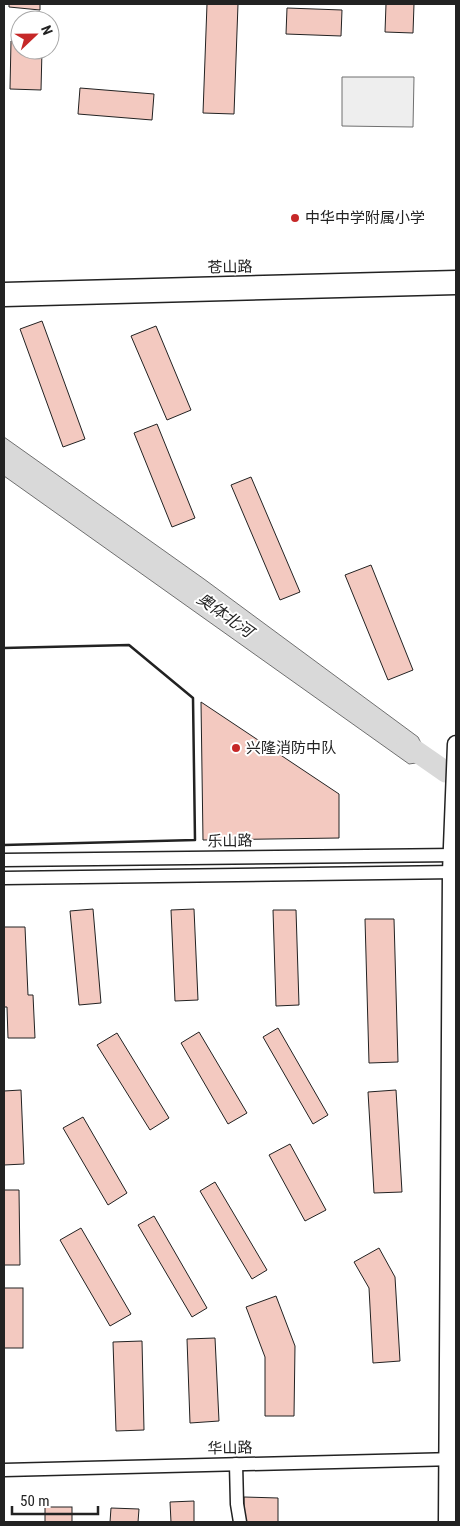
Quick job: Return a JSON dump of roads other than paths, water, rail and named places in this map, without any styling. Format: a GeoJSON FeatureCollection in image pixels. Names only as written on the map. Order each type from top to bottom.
{"type":"FeatureCollection","features":[{"type":"Feature","properties":{"kind":"main road"},"geometry":{"type":"LineString","coordinates":[[447,1522],[452,1459],[453,872],[456,744]]}},
{"type":"Feature","properties":{"kind":"street","name":"苍山路"},"geometry":{"type":"LineString","coordinates":[[4,289],[456,277]]}},
{"type":"Feature","properties":{"kind":"street","name":"苍山路"},"geometry":{"type":"LineString","coordinates":[[4,300],[456,288]]}},
{"type":"Feature","properties":{"kind":"street","name":"乐山路"},"geometry":{"type":"LineString","coordinates":[[4,860],[454,855]]}},
{"type":"Feature","properties":{"kind":"street"},"geometry":{"type":"LineString","coordinates":[[4,878],[453,872]]}},
{"type":"Feature","properties":{"kind":"street","name":"华山路"},"geometry":{"type":"LineString","coordinates":[[4,1470],[452,1459]]}},
{"type":"Feature","properties":{"kind":"street"},"geometry":{"type":"LineString","coordinates":[[236,1464],[237,1504],[240,1522]]}},
{"type":"Feature","properties":{"kind":"water"},"geometry":{"type":"Polygon","coordinates":[[[4,437],[204,579],[418,737],[430,761],[409,764],[4,476],[4,437]]]}},
{"type":"Feature","properties":{"kind":"waterway","name":"奥体北河"},"geometry":{"type":"LineString","coordinates":[[407,745],[446,772]]}},
{"type":"Feature","properties":{"kind":"place","name":"中华中学附属小学"},"geometry":{"type":"Point","coordinates":[295,218]}},
{"type":"Feature","properties":{"kind":"place","name":"兴隆消防中队"},"geometry":{"type":"Point","coordinates":[236,748]}}]}
